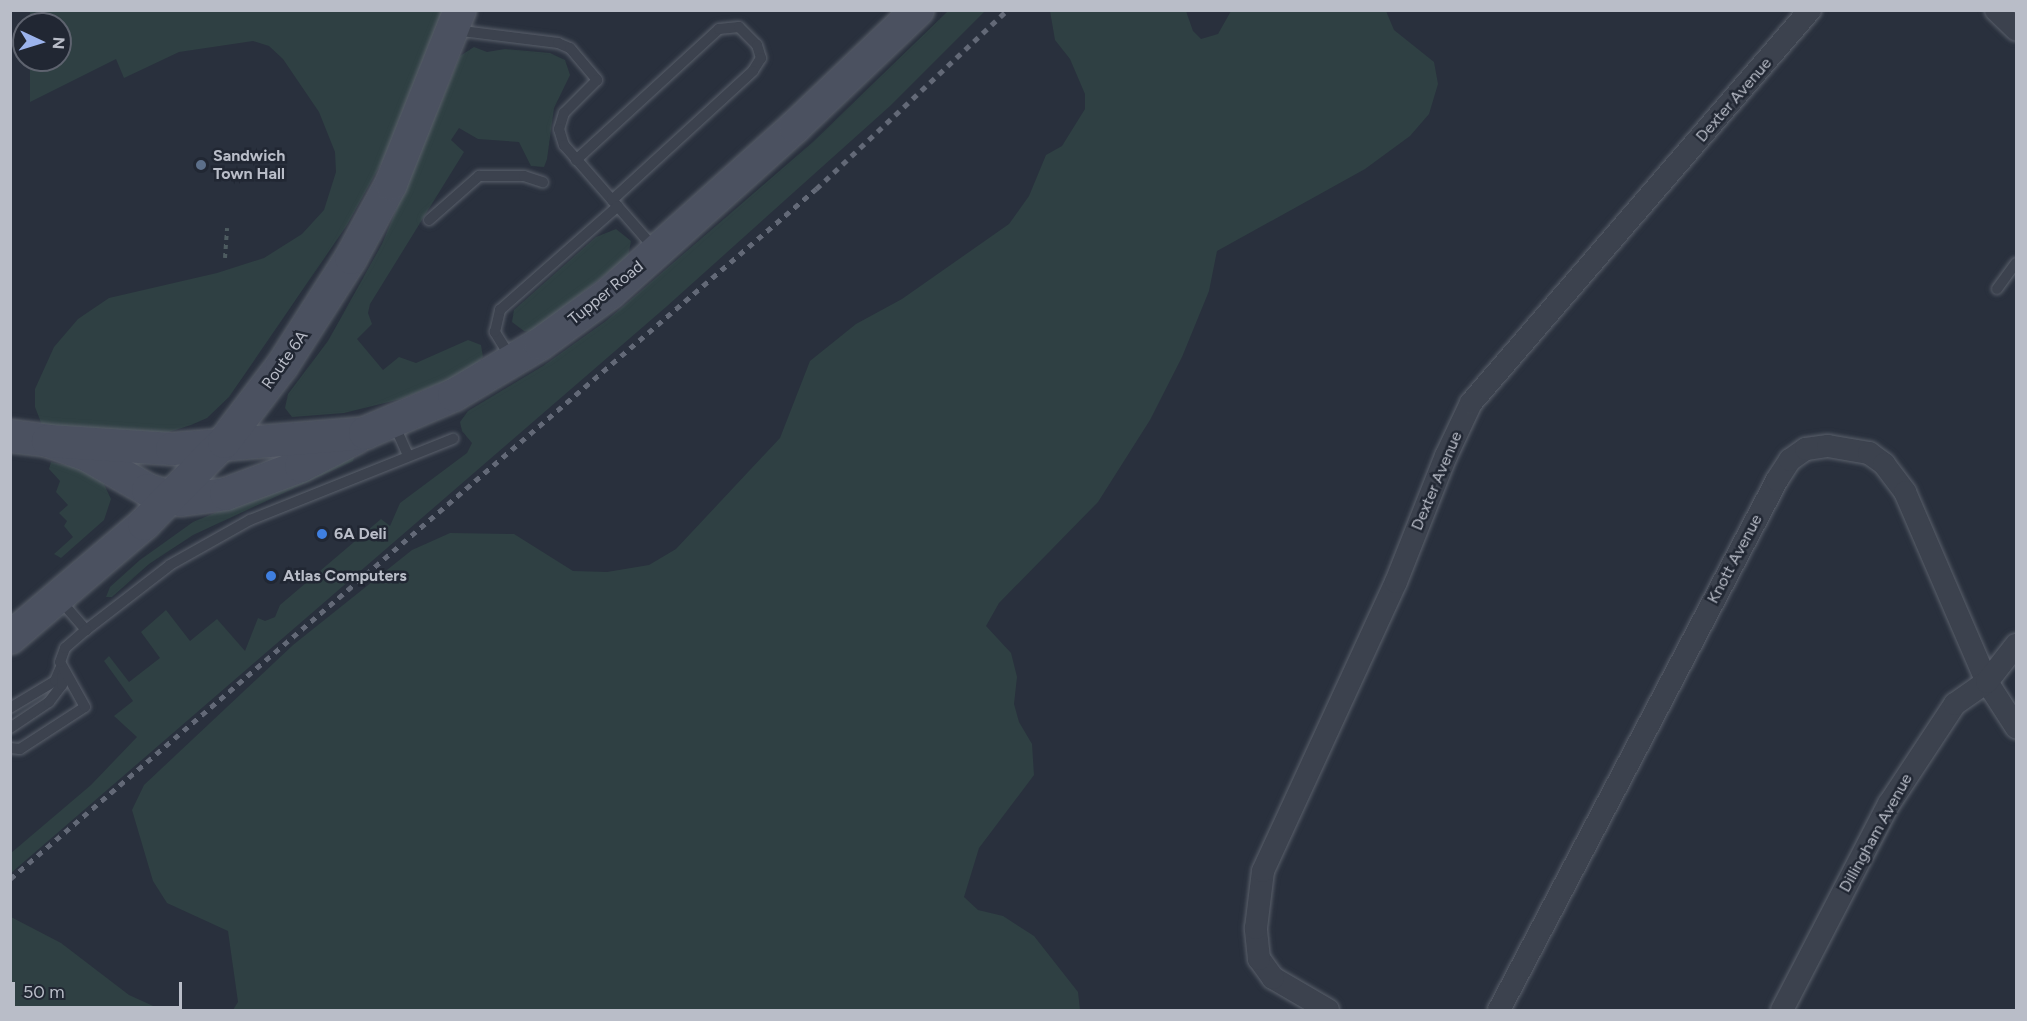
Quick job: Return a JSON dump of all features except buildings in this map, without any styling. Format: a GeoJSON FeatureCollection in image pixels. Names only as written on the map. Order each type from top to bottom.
{"type":"FeatureCollection","features":[{"type":"Feature","properties":{"kind":"main road","name":"Tupper Road"},"geometry":{"type":"LineString","coordinates":[[48,441],[172,449],[224,442],[365,433],[394,422],[513,361],[610,293],[658,252],[918,10]]}},
{"type":"Feature","properties":{"kind":"main road","name":"Route 6A"},"geometry":{"type":"LineString","coordinates":[[10,638],[60,600],[169,498],[224,442],[282,366],[351,258],[391,184],[457,20]]}},
{"type":"Feature","properties":{"kind":"main road"},"geometry":{"type":"LineString","coordinates":[[10,436],[48,441],[107,464],[136,483],[169,498],[226,494],[301,466],[365,433]]}},
{"type":"Feature","properties":{"kind":"street","name":"Dexter Avenue"},"geometry":{"type":"LineString","coordinates":[[1328,1011],[1273,978],[1259,959],[1256,928],[1263,871],[1396,582],[1446,456],[1471,403],[1810,10]]}},
{"type":"Feature","properties":{"kind":"street","name":"Knott Avenue"},"geometry":{"type":"LineString","coordinates":[[1499,1011],[1777,480],[1790,460],[1806,449],[1828,446],[1869,453],[1891,473],[1905,492],[1921,525],[1988,682],[2016,727]]}},
{"type":"Feature","properties":{"kind":"street","name":"Dillingham Avenue"},"geometry":{"type":"LineString","coordinates":[[1782,1011],[1889,804],[1955,704],[1988,682],[2016,645]]}},
{"type":"Feature","properties":{"kind":"lane"},"geometry":{"type":"LineString","coordinates":[[457,20],[558,43],[570,48],[597,80],[560,121],[564,146],[658,252]]}},
{"type":"Feature","properties":{"kind":"lane"},"geometry":{"type":"LineString","coordinates":[[513,361],[495,332],[500,310],[753,71],[761,58],[751,38],[732,26],[719,29],[576,160]]}},
{"type":"Feature","properties":{"kind":"lane"},"geometry":{"type":"LineString","coordinates":[[429,220],[479,176],[524,176],[543,182]]}},
{"type":"Feature","properties":{"kind":"lane"},"geometry":{"type":"LineString","coordinates":[[1997,290],[2016,263]]}},
{"type":"Feature","properties":{"kind":"lane"},"geometry":{"type":"LineString","coordinates":[[394,422],[408,456]]}},
{"type":"Feature","properties":{"kind":"lane"},"geometry":{"type":"LineString","coordinates":[[10,728],[49,702],[62,685],[62,651],[153,577],[230,531],[453,439]]}},
{"type":"Feature","properties":{"kind":"lane"},"geometry":{"type":"LineString","coordinates":[[60,600],[86,630]]}},
{"type":"Feature","properties":{"kind":"lane"},"geometry":{"type":"LineString","coordinates":[[10,708],[55,681],[62,671]]}},
{"type":"Feature","properties":{"kind":"lane"},"geometry":{"type":"LineString","coordinates":[[10,748],[20,749],[82,712],[85,701],[62,671]]}},
{"type":"Feature","properties":{"kind":"path"},"geometry":{"type":"LineString","coordinates":[[225,258],[227,228]]}},
{"type":"Feature","properties":{"kind":"shaded area"},"geometry":{"type":"Polygon","coordinates":[[[445,11],[391,146],[347,225],[229,397],[207,418],[191,425],[166,433],[132,434],[42,425],[35,407],[35,389],[54,347],[78,319],[109,298],[217,273],[264,258],[302,234],[324,210],[336,172],[335,152],[319,112],[283,59],[269,46],[253,41],[179,52],[124,78],[116,59],[30,102],[30,72],[72,72],[72,12],[30,12],[445,11]]]}},
{"type":"Feature","properties":{"kind":"shaded area"},"geometry":{"type":"Polygon","coordinates":[[[948,11],[985,11],[890,106],[666,307],[11,873],[11,853],[91,785],[137,737],[114,716],[133,701],[104,661],[109,656],[129,682],[160,658],[141,632],[166,610],[190,641],[217,619],[245,651],[258,618],[265,621],[275,617],[280,605],[381,519],[390,526],[400,503],[467,453],[472,443],[462,431],[460,422],[468,411],[543,366],[606,321],[813,142],[948,11]]]}},
{"type":"Feature","properties":{"kind":"shaded area"},"geometry":{"type":"Polygon","coordinates":[[[1050,11],[1186,11],[1193,31],[1201,39],[1218,34],[1231,11],[1386,11],[1394,30],[1434,62],[1438,84],[1429,114],[1410,136],[1365,169],[1217,251],[1209,291],[1182,357],[1150,420],[1098,502],[999,603],[986,626],[1011,653],[1017,677],[1014,704],[1019,722],[1032,744],[1034,775],[979,848],[964,897],[978,910],[1003,916],[1034,936],[1078,992],[1080,1010],[233,1010],[238,1002],[228,931],[167,903],[153,881],[132,810],[144,785],[293,645],[412,550],[450,533],[514,534],[573,571],[607,572],[649,565],[676,549],[780,438],[810,361],[856,324],[902,299],[1009,224],[1029,196],[1046,155],[1062,146],[1085,109],[1085,94],[1070,59],[1055,40],[1050,11]]]}},
{"type":"Feature","properties":{"kind":"shaded area"},"geometry":{"type":"Polygon","coordinates":[[[474,47],[487,52],[505,49],[550,53],[565,60],[570,75],[554,108],[544,167],[531,166],[519,142],[478,139],[459,128],[451,140],[464,152],[370,304],[368,313],[372,324],[357,339],[383,370],[399,357],[416,363],[468,340],[481,345],[483,357],[470,371],[401,399],[344,413],[292,417],[285,408],[288,394],[328,341],[382,244],[460,56],[474,47]]]}},
{"type":"Feature","properties":{"kind":"shaded area"},"geometry":{"type":"Polygon","coordinates":[[[616,229],[631,241],[628,257],[532,332],[524,331],[512,322],[514,310],[596,237],[616,229]]]}},
{"type":"Feature","properties":{"kind":"shaded area"},"geometry":{"type":"Polygon","coordinates":[[[355,454],[353,461],[193,535],[149,564],[112,597],[106,597],[110,587],[140,560],[193,522],[355,454]]]}},
{"type":"Feature","properties":{"kind":"shaded area"},"geometry":{"type":"Polygon","coordinates":[[[51,462],[84,469],[103,482],[111,499],[104,520],[61,558],[54,554],[73,537],[64,526],[67,521],[59,513],[68,505],[56,492],[60,481],[49,469],[51,462]]]}},
{"type":"Feature","properties":{"kind":"shaded area"},"geometry":{"type":"Polygon","coordinates":[[[11,917],[61,943],[129,995],[162,1010],[11,1010],[11,917]]]}},
{"type":"Feature","properties":{"kind":"railway"},"geometry":{"type":"LineString","coordinates":[[10,879],[816,189],[1007,10]]}},
{"type":"Feature","properties":{"kind":"place","name":"Sandwich Town Hall"},"geometry":{"type":"Point","coordinates":[201,165]}},
{"type":"Feature","properties":{"kind":"place","name":"6A Deli"},"geometry":{"type":"Point","coordinates":[322,534]}},
{"type":"Feature","properties":{"kind":"place","name":"Atlas Computers"},"geometry":{"type":"Point","coordinates":[271,576]}}]}
